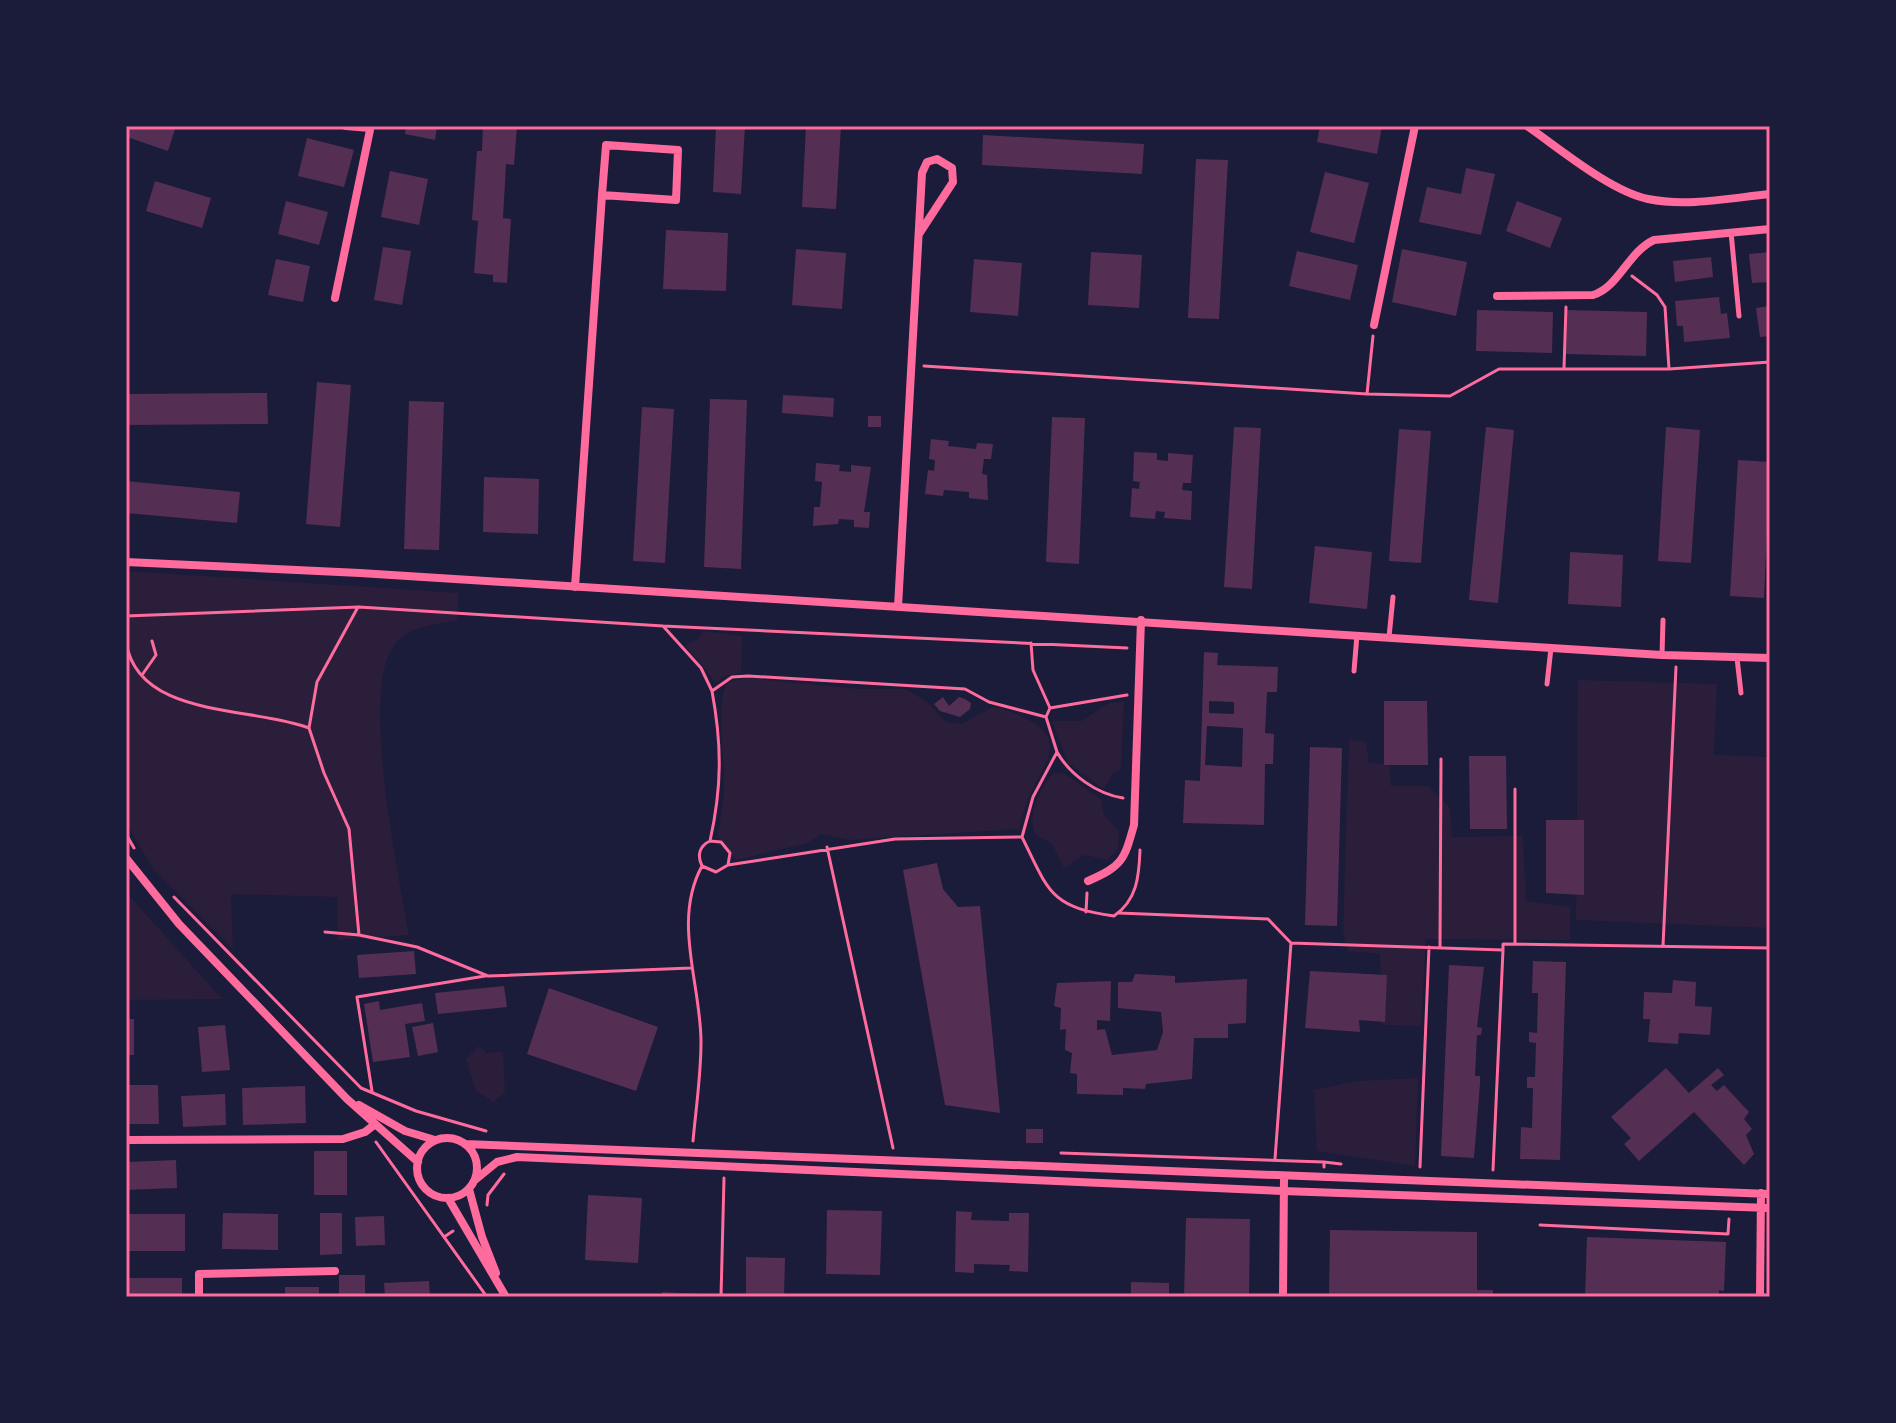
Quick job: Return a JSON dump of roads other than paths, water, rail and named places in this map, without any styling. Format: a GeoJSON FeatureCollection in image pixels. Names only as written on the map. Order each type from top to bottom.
{"type":"FeatureCollection","features":[{"type":"Feature","properties":{"kind":"street"},"geometry":{"type":"LineString","coordinates":[[335,298],[370,128],[346,126]]}},
{"type":"Feature","properties":{"kind":"street"},"geometry":{"type":"LineString","coordinates":[[1374,325],[1415,126]]}},
{"type":"Feature","properties":{"kind":"street"},"geometry":{"type":"LineString","coordinates":[[1527,126],[1569,155],[1644,198],[1696,201],[1770,194]]}},
{"type":"Feature","properties":{"kind":"street"},"geometry":{"type":"LineString","coordinates":[[575,587],[602,195],[606,145],[678,150],[676,200],[602,195]]}},
{"type":"Feature","properties":{"kind":"street"},"geometry":{"type":"LineString","coordinates":[[898,607],[922,173],[927,162],[937,159],[952,168],[953,182],[919,234]]}},
{"type":"Feature","properties":{"kind":"street"},"geometry":{"type":"LineString","coordinates":[[1497,296],[1598,294],[1638,250],[1654,240],[1770,229]]}},
{"type":"Feature","properties":{"kind":"street"},"geometry":{"type":"LineString","coordinates":[[126,562],[1141,620],[1662,655],[1770,658]]}},
{"type":"Feature","properties":{"kind":"street"},"geometry":{"type":"LineString","coordinates":[[1088,881],[1115,869],[1125,858],[1134,825],[1136,695],[1141,620]]}},
{"type":"Feature","properties":{"kind":"street"},"geometry":{"type":"LineString","coordinates":[[126,858],[179,924],[347,1099],[418,1162]]}},
{"type":"Feature","properties":{"kind":"street"},"geometry":{"type":"LineString","coordinates":[[347,1099],[405,1131],[435,1140],[451,1138],[465,1144],[918,1159],[1284,1177],[1766,1194],[1760,1297]]}},
{"type":"Feature","properties":{"kind":"street"},"geometry":{"type":"LineString","coordinates":[[126,1140],[343,1139],[365,1132],[374,1125]]}},
{"type":"Feature","properties":{"kind":"street"},"geometry":{"type":"LineString","coordinates":[[435,1140],[424,1149],[418,1162],[417,1171],[424,1187],[448,1198],[506,1297]]}},
{"type":"Feature","properties":{"kind":"street"},"geometry":{"type":"LineString","coordinates":[[465,1144],[476,1160],[475,1180]]}},
{"type":"Feature","properties":{"kind":"street"},"geometry":{"type":"LineString","coordinates":[[568,1147],[568,1159]]}},
{"type":"Feature","properties":{"kind":"street"},"geometry":{"type":"LineString","coordinates":[[448,1198],[469,1189],[475,1180],[505,1158],[1765,1208]]}},
{"type":"Feature","properties":{"kind":"street"},"geometry":{"type":"LineString","coordinates":[[872,1171],[873,1158]]}},
{"type":"Feature","properties":{"kind":"street"},"geometry":{"type":"LineString","coordinates":[[917,1173],[918,1159]]}},
{"type":"Feature","properties":{"kind":"street"},"geometry":{"type":"LineString","coordinates":[[1283,1297],[1284,1177]]}},
{"type":"Feature","properties":{"kind":"street"},"geometry":{"type":"LineString","coordinates":[[1542,1186],[1542,1200]]}},
{"type":"Feature","properties":{"kind":"street"},"geometry":{"type":"LineString","coordinates":[[1579,1187],[1579,1202]]}},
{"type":"Feature","properties":{"kind":"street"},"geometry":{"type":"LineString","coordinates":[[469,1189],[482,1237],[506,1297]]}},
{"type":"Feature","properties":{"kind":"street"},"geometry":{"type":"LineString","coordinates":[[199,1297],[199,1274],[335,1271]]}},
{"type":"Feature","properties":{"kind":"lane"},"geometry":{"type":"LineString","coordinates":[[1730,231],[1739,316]]}},
{"type":"Feature","properties":{"kind":"lane"},"geometry":{"type":"LineString","coordinates":[[1389,637],[1393,597]]}},
{"type":"Feature","properties":{"kind":"lane"},"geometry":{"type":"LineString","coordinates":[[1662,655],[1663,620]]}},
{"type":"Feature","properties":{"kind":"lane"},"geometry":{"type":"LineString","coordinates":[[1354,671],[1357,634]]}},
{"type":"Feature","properties":{"kind":"lane"},"geometry":{"type":"LineString","coordinates":[[1547,684],[1551,647]]}},
{"type":"Feature","properties":{"kind":"lane"},"geometry":{"type":"LineString","coordinates":[[1737,657],[1741,693]]}}]}
